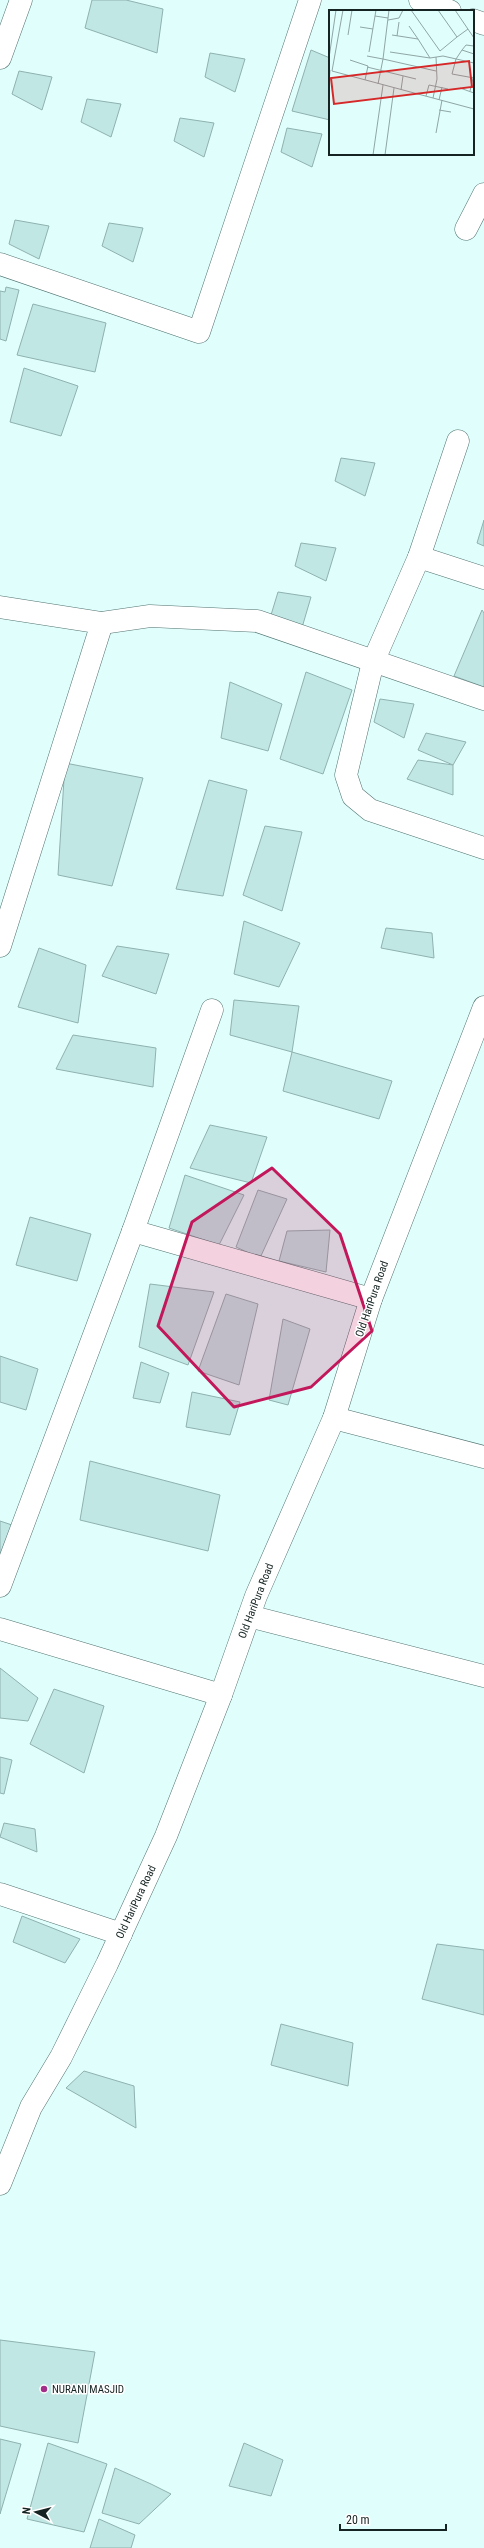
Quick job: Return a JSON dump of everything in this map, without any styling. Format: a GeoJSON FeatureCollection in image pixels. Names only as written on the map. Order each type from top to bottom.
{"type":"FeatureCollection","features":[{"type":"Feature","properties":{"kind":"street"},"geometry":{"type":"LineString","coordinates":[[0,58],[21,0]]}},
{"type":"Feature","properties":{"kind":"street"},"geometry":{"type":"LineString","coordinates":[[0,264],[199,332],[310,0]]}},
{"type":"Feature","properties":{"kind":"street"},"geometry":{"type":"LineString","coordinates":[[420,0],[447,10]]}},
{"type":"Feature","properties":{"kind":"street"},"geometry":{"type":"LineString","coordinates":[[474,20],[484,24]]}},
{"type":"Feature","properties":{"kind":"street"},"geometry":{"type":"LineString","coordinates":[[466,229],[484,194]]}},
{"type":"Feature","properties":{"kind":"street"},"geometry":{"type":"LineString","coordinates":[[458,441],[420,557],[374,662],[346,775],[353,796],[370,810],[484,848]]}},
{"type":"Feature","properties":{"kind":"street"},"geometry":{"type":"LineString","coordinates":[[420,557],[484,578]]}},
{"type":"Feature","properties":{"kind":"street"},"geometry":{"type":"LineString","coordinates":[[0,607],[102,623],[150,616],[257,621],[484,699]]}},
{"type":"Feature","properties":{"kind":"street"},"geometry":{"type":"LineString","coordinates":[[0,946],[102,623]]}},
{"type":"Feature","properties":{"kind":"street","name":"Old HariPura Road"},"geometry":{"type":"LineString","coordinates":[[0,2184],[32,2107],[61,2057],[121,1934],[166,1836],[221,1694],[249,1616],[334,1418],[371,1299],[484,1007]]}},
{"type":"Feature","properties":{"kind":"street"},"geometry":{"type":"LineString","coordinates":[[0,1586],[133,1231],[212,1010]]}},
{"type":"Feature","properties":{"kind":"street"},"geometry":{"type":"LineString","coordinates":[[133,1231],[371,1299]]}},
{"type":"Feature","properties":{"kind":"street"},"geometry":{"type":"LineString","coordinates":[[334,1418],[484,1457]]}},
{"type":"Feature","properties":{"kind":"street"},"geometry":{"type":"LineString","coordinates":[[249,1616],[484,1676]]}},
{"type":"Feature","properties":{"kind":"street"},"geometry":{"type":"LineString","coordinates":[[0,1629],[221,1694]]}},
{"type":"Feature","properties":{"kind":"street"},"geometry":{"type":"LineString","coordinates":[[0,1894],[121,1934]]}},
{"type":"Feature","properties":{"kind":"highlighted area"},"geometry":{"type":"Polygon","coordinates":[[[272,1168],[340,1234],[372,1331],[311,1387],[234,1407],[158,1326],[192,1222],[272,1168]]]}},
{"type":"Feature","properties":{"kind":"building"},"geometry":{"type":"Polygon","coordinates":[[[92,0],[126,0],[163,9],[157,53],[85,28],[92,0]]]}},
{"type":"Feature","properties":{"kind":"building"},"geometry":{"type":"Polygon","coordinates":[[[311,50],[329,58],[329,120],[292,111],[311,50]]]}},
{"type":"Feature","properties":{"kind":"building"},"geometry":{"type":"Polygon","coordinates":[[[210,53],[245,59],[235,92],[205,77],[210,53]]]}},
{"type":"Feature","properties":{"kind":"building"},"geometry":{"type":"Polygon","coordinates":[[[19,71],[52,77],[42,110],[12,94],[19,71]]]}},
{"type":"Feature","properties":{"kind":"building"},"geometry":{"type":"Polygon","coordinates":[[[87,99],[121,104],[111,137],[81,122],[87,99]]]}},
{"type":"Feature","properties":{"kind":"building"},"geometry":{"type":"Polygon","coordinates":[[[180,118],[214,123],[204,157],[174,141],[180,118]]]}},
{"type":"Feature","properties":{"kind":"building"},"geometry":{"type":"Polygon","coordinates":[[[287,128],[322,134],[312,167],[281,152],[287,128]]]}},
{"type":"Feature","properties":{"kind":"building"},"geometry":{"type":"Polygon","coordinates":[[[15,220],[49,226],[39,259],[9,244],[15,220]]]}},
{"type":"Feature","properties":{"kind":"building"},"geometry":{"type":"Polygon","coordinates":[[[109,223],[143,228],[133,262],[102,246],[109,223]]]}},
{"type":"Feature","properties":{"kind":"building"},"geometry":{"type":"Polygon","coordinates":[[[6,287],[19,290],[6,341],[0,339],[0,291],[5,292],[6,287]]]}},
{"type":"Feature","properties":{"kind":"building"},"geometry":{"type":"Polygon","coordinates":[[[33,304],[106,323],[95,372],[17,355],[33,304]]]}},
{"type":"Feature","properties":{"kind":"building"},"geometry":{"type":"Polygon","coordinates":[[[24,368],[78,386],[61,436],[10,422],[24,368]]]}},
{"type":"Feature","properties":{"kind":"building"},"geometry":{"type":"Polygon","coordinates":[[[341,458],[375,463],[365,496],[335,481],[341,458]]]}},
{"type":"Feature","properties":{"kind":"building"},"geometry":{"type":"Polygon","coordinates":[[[484,520],[484,546],[477,543],[484,520]]]}},
{"type":"Feature","properties":{"kind":"building"},"geometry":{"type":"Polygon","coordinates":[[[301,543],[336,548],[326,581],[295,566],[301,543]]]}},
{"type":"Feature","properties":{"kind":"building"},"geometry":{"type":"Polygon","coordinates":[[[278,592],[311,597],[301,631],[271,615],[278,592]]]}},
{"type":"Feature","properties":{"kind":"building"},"geometry":{"type":"Polygon","coordinates":[[[482,610],[484,613],[484,687],[454,676],[482,610]]]}},
{"type":"Feature","properties":{"kind":"building"},"geometry":{"type":"Polygon","coordinates":[[[306,672],[352,690],[323,774],[280,759],[306,672]]]}},
{"type":"Feature","properties":{"kind":"building"},"geometry":{"type":"Polygon","coordinates":[[[230,682],[282,704],[268,751],[221,738],[230,682]]]}},
{"type":"Feature","properties":{"kind":"building"},"geometry":{"type":"Polygon","coordinates":[[[380,699],[414,704],[404,738],[374,722],[380,699]]]}},
{"type":"Feature","properties":{"kind":"building"},"geometry":{"type":"Polygon","coordinates":[[[426,733],[466,742],[453,765],[418,750],[426,733]]]}},
{"type":"Feature","properties":{"kind":"building"},"geometry":{"type":"Polygon","coordinates":[[[418,760],[453,765],[453,795],[407,779],[418,760]]]}},
{"type":"Feature","properties":{"kind":"building"},"geometry":{"type":"Polygon","coordinates":[[[65,763],[143,778],[112,886],[58,875],[65,763]]]}},
{"type":"Feature","properties":{"kind":"building"},"geometry":{"type":"Polygon","coordinates":[[[209,780],[247,790],[223,896],[176,889],[209,780]]]}},
{"type":"Feature","properties":{"kind":"building"},"geometry":{"type":"Polygon","coordinates":[[[265,826],[302,832],[282,911],[243,895],[265,826]]]}},
{"type":"Feature","properties":{"kind":"building"},"geometry":{"type":"Polygon","coordinates":[[[244,921],[300,943],[279,987],[234,974],[244,921]]]}},
{"type":"Feature","properties":{"kind":"building"},"geometry":{"type":"Polygon","coordinates":[[[386,928],[432,933],[434,958],[381,948],[386,928]]]}},
{"type":"Feature","properties":{"kind":"building"},"geometry":{"type":"Polygon","coordinates":[[[117,946],[169,954],[156,994],[102,976],[117,946]]]}},
{"type":"Feature","properties":{"kind":"building"},"geometry":{"type":"Polygon","coordinates":[[[39,948],[86,965],[78,1023],[18,1007],[39,948]]]}},
{"type":"Feature","properties":{"kind":"building"},"geometry":{"type":"Polygon","coordinates":[[[234,1000],[299,1006],[292,1052],[230,1035],[234,1000]]]}},
{"type":"Feature","properties":{"kind":"building"},"geometry":{"type":"Polygon","coordinates":[[[73,1035],[156,1048],[153,1087],[56,1069],[73,1035]]]}},
{"type":"Feature","properties":{"kind":"building"},"geometry":{"type":"Polygon","coordinates":[[[292,1052],[392,1081],[379,1119],[283,1091],[292,1052]]]}},
{"type":"Feature","properties":{"kind":"building"},"geometry":{"type":"Polygon","coordinates":[[[210,1125],[267,1137],[251,1183],[190,1168],[210,1125]]]}},
{"type":"Feature","properties":{"kind":"building"},"geometry":{"type":"Polygon","coordinates":[[[185,1175],[244,1195],[219,1245],[169,1228],[185,1175]]]}},
{"type":"Feature","properties":{"kind":"building"},"geometry":{"type":"Polygon","coordinates":[[[258,1190],[287,1199],[260,1258],[236,1247],[258,1190]]]}},
{"type":"Feature","properties":{"kind":"building"},"geometry":{"type":"Polygon","coordinates":[[[30,1217],[91,1234],[77,1281],[16,1265],[30,1217]]]}},
{"type":"Feature","properties":{"kind":"building"},"geometry":{"type":"Polygon","coordinates":[[[330,1230],[326,1272],[279,1261],[287,1231],[330,1230]]]}},
{"type":"Feature","properties":{"kind":"building"},"geometry":{"type":"Polygon","coordinates":[[[150,1284],[214,1292],[188,1365],[139,1347],[150,1284]]]}},
{"type":"Feature","properties":{"kind":"building"},"geometry":{"type":"Polygon","coordinates":[[[226,1294],[258,1304],[239,1385],[198,1371],[226,1294]]]}},
{"type":"Feature","properties":{"kind":"building"},"geometry":{"type":"Polygon","coordinates":[[[283,1319],[310,1329],[288,1405],[269,1400],[283,1319]]]}},
{"type":"Feature","properties":{"kind":"building"},"geometry":{"type":"Polygon","coordinates":[[[0,1356],[38,1369],[26,1410],[0,1402],[0,1356]]]}},
{"type":"Feature","properties":{"kind":"building"},"geometry":{"type":"Polygon","coordinates":[[[141,1362],[169,1373],[160,1403],[133,1398],[141,1362]]]}},
{"type":"Feature","properties":{"kind":"building"},"geometry":{"type":"Polygon","coordinates":[[[192,1392],[240,1402],[230,1435],[186,1427],[192,1392]]]}},
{"type":"Feature","properties":{"kind":"building"},"geometry":{"type":"Polygon","coordinates":[[[90,1461],[220,1495],[208,1551],[80,1520],[90,1461]]]}},
{"type":"Feature","properties":{"kind":"building"},"geometry":{"type":"Polygon","coordinates":[[[0,1521],[18,1527],[0,1563],[0,1521]]]}},
{"type":"Feature","properties":{"kind":"building"},"geometry":{"type":"Polygon","coordinates":[[[0,1668],[38,1698],[28,1721],[0,1718],[0,1668]]]}},
{"type":"Feature","properties":{"kind":"building"},"geometry":{"type":"Polygon","coordinates":[[[54,1689],[104,1706],[84,1773],[30,1744],[54,1689]]]}},
{"type":"Feature","properties":{"kind":"building"},"geometry":{"type":"Polygon","coordinates":[[[0,1757],[12,1760],[4,1794],[0,1793],[0,1757]]]}},
{"type":"Feature","properties":{"kind":"building"},"geometry":{"type":"Polygon","coordinates":[[[4,1823],[35,1829],[37,1852],[0,1837],[4,1823]]]}},
{"type":"Feature","properties":{"kind":"building"},"geometry":{"type":"Polygon","coordinates":[[[22,1916],[80,1939],[65,1963],[13,1942],[22,1916]]]}},
{"type":"Feature","properties":{"kind":"building"},"geometry":{"type":"Polygon","coordinates":[[[437,1944],[484,1950],[484,2015],[422,1999],[437,1944]]]}},
{"type":"Feature","properties":{"kind":"building"},"geometry":{"type":"Polygon","coordinates":[[[281,2024],[353,2043],[348,2086],[271,2065],[281,2024]]]}},
{"type":"Feature","properties":{"kind":"building"},"geometry":{"type":"Polygon","coordinates":[[[84,2071],[134,2086],[136,2128],[66,2088],[84,2071]]]}},
{"type":"Feature","properties":{"kind":"building","name":"NURANI MASJID"},"geometry":{"type":"Polygon","coordinates":[[[0,2340],[95,2352],[78,2443],[0,2426],[0,2340]]]}},
{"type":"Feature","properties":{"kind":"building"},"geometry":{"type":"Polygon","coordinates":[[[0,2439],[21,2444],[0,2514],[0,2439]]]}},
{"type":"Feature","properties":{"kind":"building"},"geometry":{"type":"Polygon","coordinates":[[[48,2443],[107,2464],[84,2532],[27,2519],[48,2443]]]}},
{"type":"Feature","properties":{"kind":"building"},"geometry":{"type":"Polygon","coordinates":[[[244,2443],[283,2460],[271,2496],[229,2486],[244,2443]]]}},
{"type":"Feature","properties":{"kind":"building"},"geometry":{"type":"Polygon","coordinates":[[[115,2468],[171,2494],[139,2524],[102,2513],[115,2468]]]}},
{"type":"Feature","properties":{"kind":"building"},"geometry":{"type":"Polygon","coordinates":[[[99,2519],[135,2535],[131,2548],[90,2548],[99,2519]]]}},
{"type":"Feature","properties":{"kind":"place","name":"NURANI MASJID"},"geometry":{"type":"Point","coordinates":[44,2389]}}]}
